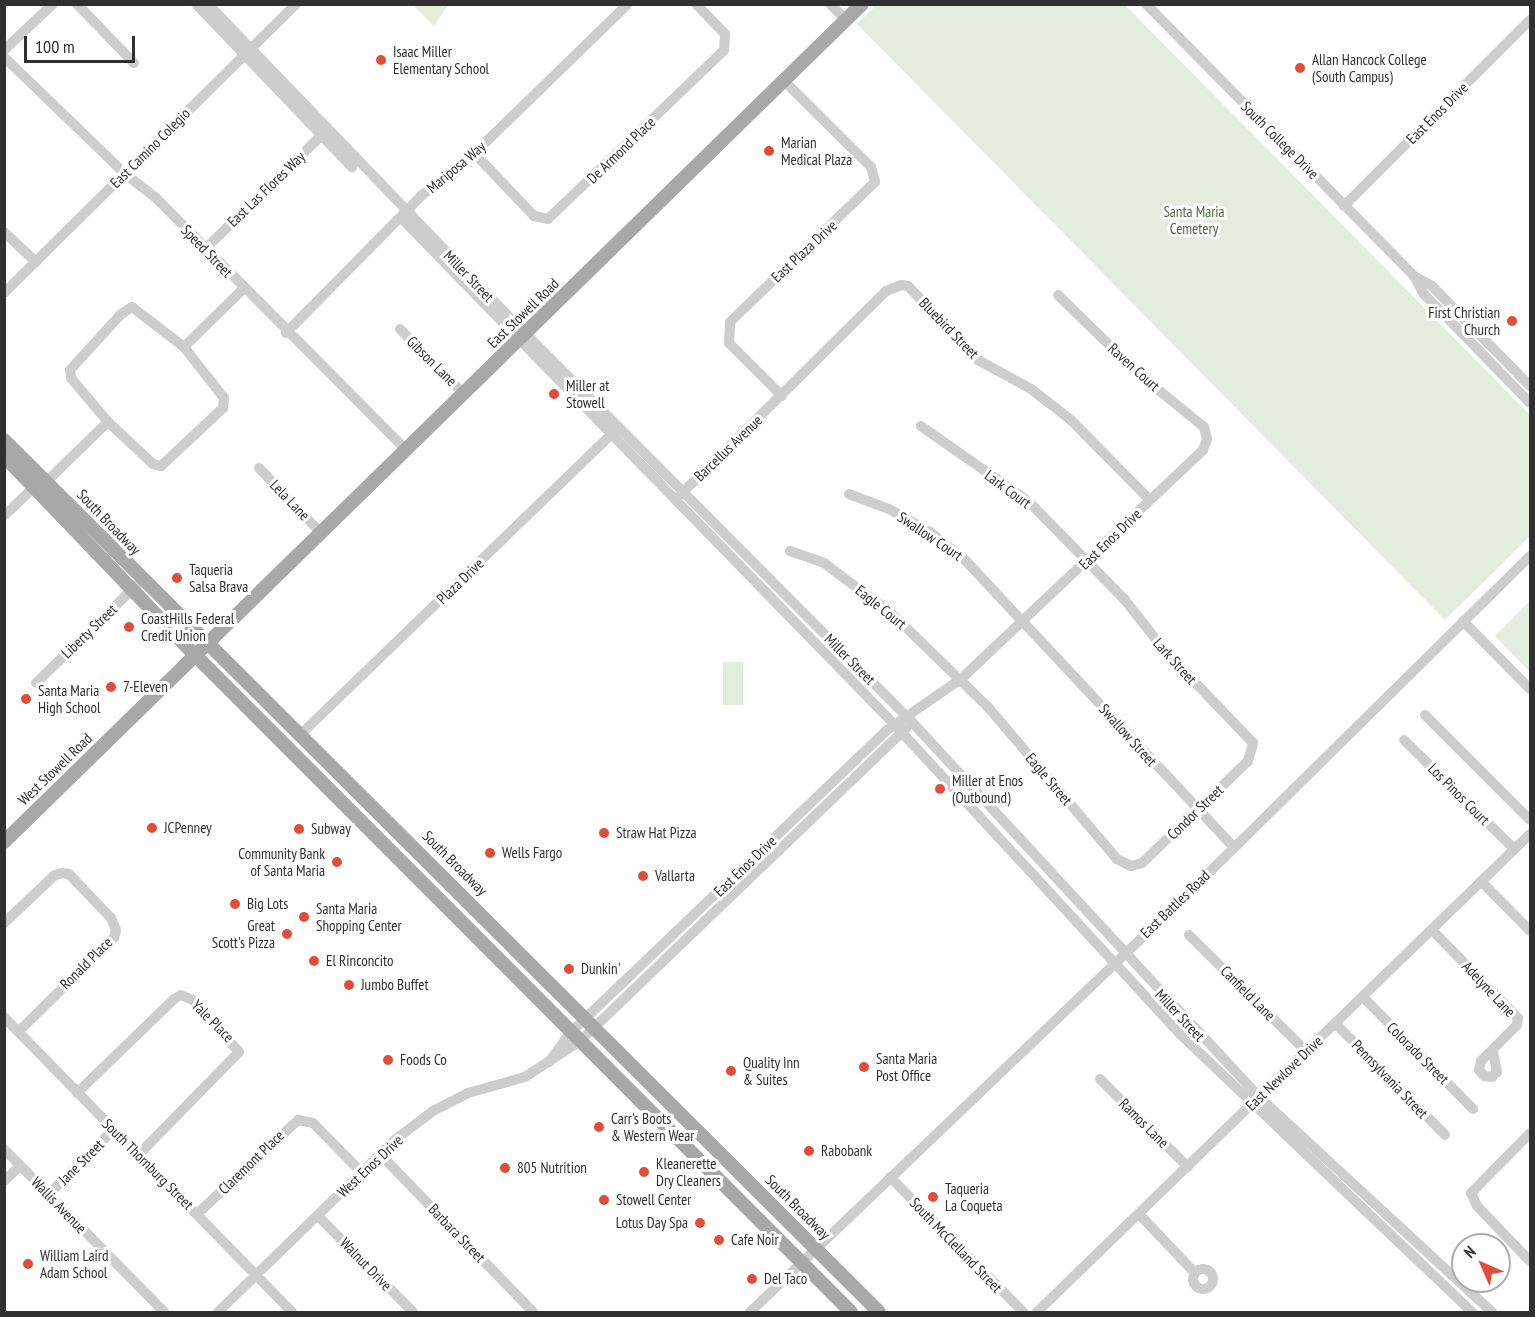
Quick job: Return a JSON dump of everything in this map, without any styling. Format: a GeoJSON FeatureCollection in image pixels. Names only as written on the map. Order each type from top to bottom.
{"type":"FeatureCollection","features":[{"type":"Feature","properties":{"kind":"main road","name":"East Stowell Road"},"geometry":{"type":"LineString","coordinates":[[207,645],[463,393],[785,82],[862,4]]}},
{"type":"Feature","properties":{"kind":"main road","name":"South Broadway"},"geometry":{"type":"LineString","coordinates":[[4,440],[40,485],[137,584],[207,645],[300,735],[591,1022],[879,1312]]}},
{"type":"Feature","properties":{"kind":"main road","name":"South Broadway"},"geometry":{"type":"LineString","coordinates":[[4,456],[40,485]]}},
{"type":"Feature","properties":{"kind":"main road","name":"South Broadway"},"geometry":{"type":"LineString","coordinates":[[137,584],[196,656],[851,1312]]}},
{"type":"Feature","properties":{"kind":"main road","name":"West Stowell Road"},"geometry":{"type":"LineString","coordinates":[[4,842],[207,645]]}},
{"type":"Feature","properties":{"kind":"street"},"geometry":{"type":"LineString","coordinates":[[4,50],[52,4]]}},
{"type":"Feature","properties":{"kind":"street"},"geometry":{"type":"LineString","coordinates":[[77,4],[134,63]]}},
{"type":"Feature","properties":{"kind":"street","name":"Miller Street"},"geometry":{"type":"LineString","coordinates":[[196,4],[247,52],[675,501],[894,724],[1114,964],[1472,1312]]}},
{"type":"Feature","properties":{"kind":"street","name":"Miller Street"},"geometry":{"type":"LineString","coordinates":[[208,4],[247,52]]}},
{"type":"Feature","properties":{"kind":"street","name":"East Camino Colegio"},"geometry":{"type":"LineString","coordinates":[[4,293],[296,4]]}},
{"type":"Feature","properties":{"kind":"street","name":"Mariposa Way"},"geometry":{"type":"LineString","coordinates":[[286,333],[403,215],[474,153],[628,4]]}},
{"type":"Feature","properties":{"kind":"street","name":"De Armond Place"},"geometry":{"type":"LineString","coordinates":[[474,153],[534,216],[548,219],[724,50],[726,36],[696,4]]}},
{"type":"Feature","properties":{"kind":"street"},"geometry":{"type":"LineString","coordinates":[[830,4],[846,20]]}},
{"type":"Feature","properties":{"kind":"street","name":"South College Drive"},"geometry":{"type":"LineString","coordinates":[[1146,4],[1414,276],[1432,286],[1530,386]]}},
{"type":"Feature","properties":{"kind":"street","name":"East Enos Drive"},"geometry":{"type":"LineString","coordinates":[[1344,206],[1530,20]]}},
{"type":"Feature","properties":{"kind":"street","name":"Speed Street"},"geometry":{"type":"LineString","coordinates":[[4,57],[124,173],[156,198],[286,333],[405,450]]}},
{"type":"Feature","properties":{"kind":"street","name":"East Plaza Drive"},"geometry":{"type":"LineString","coordinates":[[782,396],[729,343],[727,330],[736,316],[873,187],[873,171],[785,82]]}},
{"type":"Feature","properties":{"kind":"street","name":"East Las Flores Way"},"geometry":{"type":"LineString","coordinates":[[205,249],[324,132]]}},
{"type":"Feature","properties":{"kind":"street"},"geometry":{"type":"LineString","coordinates":[[4,232],[36,262]]}},
{"type":"Feature","properties":{"kind":"street","name":"South College Drive"},"geometry":{"type":"LineString","coordinates":[[1414,276],[1423,293],[1530,403]]}},
{"type":"Feature","properties":{"kind":"street","name":"Bluebird Street"},"geometry":{"type":"LineString","coordinates":[[782,396],[886,291],[908,286],[978,360],[1048,401],[1150,500]]}},
{"type":"Feature","properties":{"kind":"street"},"geometry":{"type":"LineString","coordinates":[[184,347],[243,289]]}},
{"type":"Feature","properties":{"kind":"street","name":"Raven Court"},"geometry":{"type":"LineString","coordinates":[[1058,295],[1139,374],[1203,427],[1207,439]]}},
{"type":"Feature","properties":{"kind":"street"},"geometry":{"type":"LineString","coordinates":[[128,308],[138,309],[184,347],[222,393],[223,408],[161,466],[153,464],[108,422],[71,378],[69,370],[128,308]]}},
{"type":"Feature","properties":{"kind":"street","name":"Gibson Lane"},"geometry":{"type":"LineString","coordinates":[[400,329],[463,393]]}},
{"type":"Feature","properties":{"kind":"street","name":"Miller Street"},"geometry":{"type":"LineString","coordinates":[[521,337],[620,426],[908,718],[1255,1101],[1492,1312]]}},
{"type":"Feature","properties":{"kind":"street","name":"Barcellus Avenue"},"geometry":{"type":"LineString","coordinates":[[675,501],[782,396]]}},
{"type":"Feature","properties":{"kind":"street"},"geometry":{"type":"LineString","coordinates":[[4,516],[108,422]]}},
{"type":"Feature","properties":{"kind":"street","name":"Plaza Drive"},"geometry":{"type":"LineString","coordinates":[[300,735],[620,426]]}},
{"type":"Feature","properties":{"kind":"street","name":"Lark Court"},"geometry":{"type":"LineString","coordinates":[[921,426],[1028,501],[1088,561]]}},
{"type":"Feature","properties":{"kind":"street","name":"East Enos Drive"},"geometry":{"type":"LineString","coordinates":[[576,1037],[894,724],[908,718],[960,679],[1088,561],[1203,450],[1207,439]]}},
{"type":"Feature","properties":{"kind":"street","name":"Lela Lane"},"geometry":{"type":"LineString","coordinates":[[259,468],[321,533]]}},
{"type":"Feature","properties":{"kind":"street","name":"Swallow Court"},"geometry":{"type":"LineString","coordinates":[[849,494],[872,500],[930,532],[953,549],[1025,619]]}},
{"type":"Feature","properties":{"kind":"street","name":"Eagle Court"},"geometry":{"type":"LineString","coordinates":[[790,551],[806,554],[838,573],[892,614],[960,679]]}},
{"type":"Feature","properties":{"kind":"street","name":"East Battles Road"},"geometry":{"type":"LineString","coordinates":[[750,1312],[1114,964],[1530,556]]}},
{"type":"Feature","properties":{"kind":"street","name":"Lark Street"},"geometry":{"type":"LineString","coordinates":[[1088,561],[1165,651],[1248,735],[1254,747],[1248,761]]}},
{"type":"Feature","properties":{"kind":"street","name":"Liberty Street"},"geometry":{"type":"LineString","coordinates":[[36,683],[137,584]]}},
{"type":"Feature","properties":{"kind":"street","name":"Swallow Street"},"geometry":{"type":"LineString","coordinates":[[1025,619],[1123,732],[1234,847]]}},
{"type":"Feature","properties":{"kind":"street"},"geometry":{"type":"LineString","coordinates":[[1463,621],[1530,689]]}},
{"type":"Feature","properties":{"kind":"street","name":"Eagle Street"},"geometry":{"type":"LineString","coordinates":[[960,679],[1118,859],[1131,866],[1142,863]]}},
{"type":"Feature","properties":{"kind":"street"},"geometry":{"type":"LineString","coordinates":[[1425,716],[1530,820]]}},
{"type":"Feature","properties":{"kind":"street","name":"East Enos Drive"},"geometry":{"type":"LineString","coordinates":[[591,1022],[902,733],[908,718]]}},
{"type":"Feature","properties":{"kind":"street","name":"Los Pinos Court"},"geometry":{"type":"LineString","coordinates":[[1404,740],[1514,849]]}},
{"type":"Feature","properties":{"kind":"street","name":"Condor Street"},"geometry":{"type":"LineString","coordinates":[[1142,863],[1248,761]]}},
{"type":"Feature","properties":{"kind":"street","name":"East Newlove Drive"},"geometry":{"type":"LineString","coordinates":[[1037,1312],[1530,834]]}},
{"type":"Feature","properties":{"kind":"street","name":"Ronald Place"},"geometry":{"type":"LineString","coordinates":[[6,920],[55,875],[62,873],[69,874],[111,918],[116,930],[114,938],[19,1030]]}},
{"type":"Feature","properties":{"kind":"street"},"geometry":{"type":"LineString","coordinates":[[1481,881],[1530,931]]}},
{"type":"Feature","properties":{"kind":"street","name":"Adelyne Lane"},"geometry":{"type":"LineString","coordinates":[[1432,930],[1518,1018],[1517,1025],[1493,1051]]}},
{"type":"Feature","properties":{"kind":"street","name":"Canfield Lane"},"geometry":{"type":"LineString","coordinates":[[1189,935],[1306,1051]]}},
{"type":"Feature","properties":{"kind":"street","name":"Yale Place"},"geometry":{"type":"LineString","coordinates":[[77,1093],[174,999],[181,995],[193,1000],[239,1052],[139,1154]]}},
{"type":"Feature","properties":{"kind":"street","name":"Colorado Street"},"geometry":{"type":"LineString","coordinates":[[1363,997],[1473,1109]]}},
{"type":"Feature","properties":{"kind":"street","name":"South Thornburg Street"},"geometry":{"type":"LineString","coordinates":[[4,1017],[292,1312]]}},
{"type":"Feature","properties":{"kind":"street","name":"Pennsylvania Street"},"geometry":{"type":"LineString","coordinates":[[1335,1023],[1445,1135]]}},
{"type":"Feature","properties":{"kind":"street","name":"West Enos Drive"},"geometry":{"type":"LineString","coordinates":[[218,1312],[380,1154],[446,1103],[519,1080],[549,1062],[576,1037]]}},
{"type":"Feature","properties":{"kind":"street","name":"Ramos Lane"},"geometry":{"type":"LineString","coordinates":[[1100,1079],[1188,1167]]}},
{"type":"Feature","properties":{"kind":"street","name":"Claremont Place"},"geometry":{"type":"LineString","coordinates":[[196,1214],[298,1120],[313,1123],[361,1172]]}},
{"type":"Feature","properties":{"kind":"street","name":"Jane Street"},"geometry":{"type":"LineString","coordinates":[[48,1195],[114,1129]]}},
{"type":"Feature","properties":{"kind":"street"},"geometry":{"type":"LineString","coordinates":[[1530,1133],[1472,1193],[1477,1206],[1530,1260]]}},
{"type":"Feature","properties":{"kind":"street","name":"Wallis Avenue"},"geometry":{"type":"LineString","coordinates":[[4,1149],[164,1312]]}},
{"type":"Feature","properties":{"kind":"street","name":"Barbara Street"},"geometry":{"type":"LineString","coordinates":[[380,1154],[533,1312]]}},
{"type":"Feature","properties":{"kind":"street"},"geometry":{"type":"LineString","coordinates":[[4,1181],[20,1166]]}},
{"type":"Feature","properties":{"kind":"street","name":"South McClelland Street"},"geometry":{"type":"LineString","coordinates":[[890,1177],[1023,1312]]}},
{"type":"Feature","properties":{"kind":"street"},"geometry":{"type":"LineString","coordinates":[[1139,1214],[1195,1272]]}},
{"type":"Feature","properties":{"kind":"street","name":"Walnut Drive"},"geometry":{"type":"LineString","coordinates":[[318,1216],[413,1312]]}},
{"type":"Feature","properties":{"kind":"green space"},"geometry":{"type":"Polygon","coordinates":[[[413,5],[448,5],[434,26],[413,5]]]}},
{"type":"Feature","properties":{"kind":"green space","name":"Santa Maria Cemetery"},"geometry":{"type":"Polygon","coordinates":[[[876,5],[1125,5],[1530,415],[1530,536],[1445,620],[857,24],[876,5]]]}},
{"type":"Feature","properties":{"kind":"green space"},"geometry":{"type":"Polygon","coordinates":[[[1530,601],[1530,672],[1495,636],[1530,601]]]}},
{"type":"Feature","properties":{"kind":"green space"},"geometry":{"type":"Polygon","coordinates":[[[723,662],[743,662],[743,705],[723,705],[723,662]]]}},
{"type":"Feature","properties":{"kind":"place","name":"Isaac Miller Elementary School"},"geometry":{"type":"Point","coordinates":[381,60]}},
{"type":"Feature","properties":{"kind":"place","name":"Allan Hancock College (South Campus)"},"geometry":{"type":"Point","coordinates":[1300,68]}},
{"type":"Feature","properties":{"kind":"place","name":"Marian Medical Plaza"},"geometry":{"type":"Point","coordinates":[769,151]}},
{"type":"Feature","properties":{"kind":"place","name":"First Christian Church"},"geometry":{"type":"Point","coordinates":[1512,321]}},
{"type":"Feature","properties":{"kind":"place","name":"Miller at Stowell"},"geometry":{"type":"Point","coordinates":[554,394]}},
{"type":"Feature","properties":{"kind":"place","name":"Taqueria Salsa Brava"},"geometry":{"type":"Point","coordinates":[177,578]}},
{"type":"Feature","properties":{"kind":"place","name":"CoastHills Federal Credit Union"},"geometry":{"type":"Point","coordinates":[129,627]}},
{"type":"Feature","properties":{"kind":"place","name":"7-Eleven"},"geometry":{"type":"Point","coordinates":[111,687]}},
{"type":"Feature","properties":{"kind":"place","name":"Santa Maria High School"},"geometry":{"type":"Point","coordinates":[26,699]}},
{"type":"Feature","properties":{"kind":"place","name":"Miller at Enos (Outbound)"},"geometry":{"type":"Point","coordinates":[940,789]}},
{"type":"Feature","properties":{"kind":"place","name":"JCPenney"},"geometry":{"type":"Point","coordinates":[152,828]}},
{"type":"Feature","properties":{"kind":"place","name":"Subway"},"geometry":{"type":"Point","coordinates":[299,829]}},
{"type":"Feature","properties":{"kind":"place","name":"Straw Hat Pizza"},"geometry":{"type":"Point","coordinates":[604,833]}},
{"type":"Feature","properties":{"kind":"place","name":"Wells Fargo"},"geometry":{"type":"Point","coordinates":[490,853]}},
{"type":"Feature","properties":{"kind":"place","name":"Community Bank of Santa Maria"},"geometry":{"type":"Point","coordinates":[337,862]}},
{"type":"Feature","properties":{"kind":"place","name":"Vallarta"},"geometry":{"type":"Point","coordinates":[643,876]}},
{"type":"Feature","properties":{"kind":"place","name":"Big Lots"},"geometry":{"type":"Point","coordinates":[235,904]}},
{"type":"Feature","properties":{"kind":"place","name":"Santa Maria Shopping Center"},"geometry":{"type":"Point","coordinates":[304,917]}},
{"type":"Feature","properties":{"kind":"place","name":"Great Scott's Pizza"},"geometry":{"type":"Point","coordinates":[287,934]}},
{"type":"Feature","properties":{"kind":"place","name":"El Rinconcito"},"geometry":{"type":"Point","coordinates":[314,961]}},
{"type":"Feature","properties":{"kind":"place","name":"Dunkin'"},"geometry":{"type":"Point","coordinates":[569,969]}},
{"type":"Feature","properties":{"kind":"place","name":"Jumbo Buffet"},"geometry":{"type":"Point","coordinates":[349,985]}},
{"type":"Feature","properties":{"kind":"place","name":"Foods Co"},"geometry":{"type":"Point","coordinates":[388,1060]}},
{"type":"Feature","properties":{"kind":"place","name":"Santa Maria Post Office"},"geometry":{"type":"Point","coordinates":[864,1067]}},
{"type":"Feature","properties":{"kind":"place","name":"Quality Inn & Suites"},"geometry":{"type":"Point","coordinates":[731,1071]}},
{"type":"Feature","properties":{"kind":"place","name":"Carr's Boots & Western Wear"},"geometry":{"type":"Point","coordinates":[599,1127]}},
{"type":"Feature","properties":{"kind":"place","name":"Rabobank"},"geometry":{"type":"Point","coordinates":[809,1151]}},
{"type":"Feature","properties":{"kind":"place","name":"805 Nutrition"},"geometry":{"type":"Point","coordinates":[505,1168]}},
{"type":"Feature","properties":{"kind":"place","name":"Kleanerette Dry Cleaners"},"geometry":{"type":"Point","coordinates":[644,1172]}},
{"type":"Feature","properties":{"kind":"place","name":"Taqueria La Coqueta"},"geometry":{"type":"Point","coordinates":[933,1197]}},
{"type":"Feature","properties":{"kind":"place","name":"Stowell Center"},"geometry":{"type":"Point","coordinates":[604,1200]}},
{"type":"Feature","properties":{"kind":"place","name":"Lotus Day Spa"},"geometry":{"type":"Point","coordinates":[700,1223]}},
{"type":"Feature","properties":{"kind":"place","name":"Cafe Noir"},"geometry":{"type":"Point","coordinates":[719,1240]}},
{"type":"Feature","properties":{"kind":"place","name":"William Laird Adam School"},"geometry":{"type":"Point","coordinates":[28,1264]}},
{"type":"Feature","properties":{"kind":"place","name":"Del Taco"},"geometry":{"type":"Point","coordinates":[752,1279]}}]}
